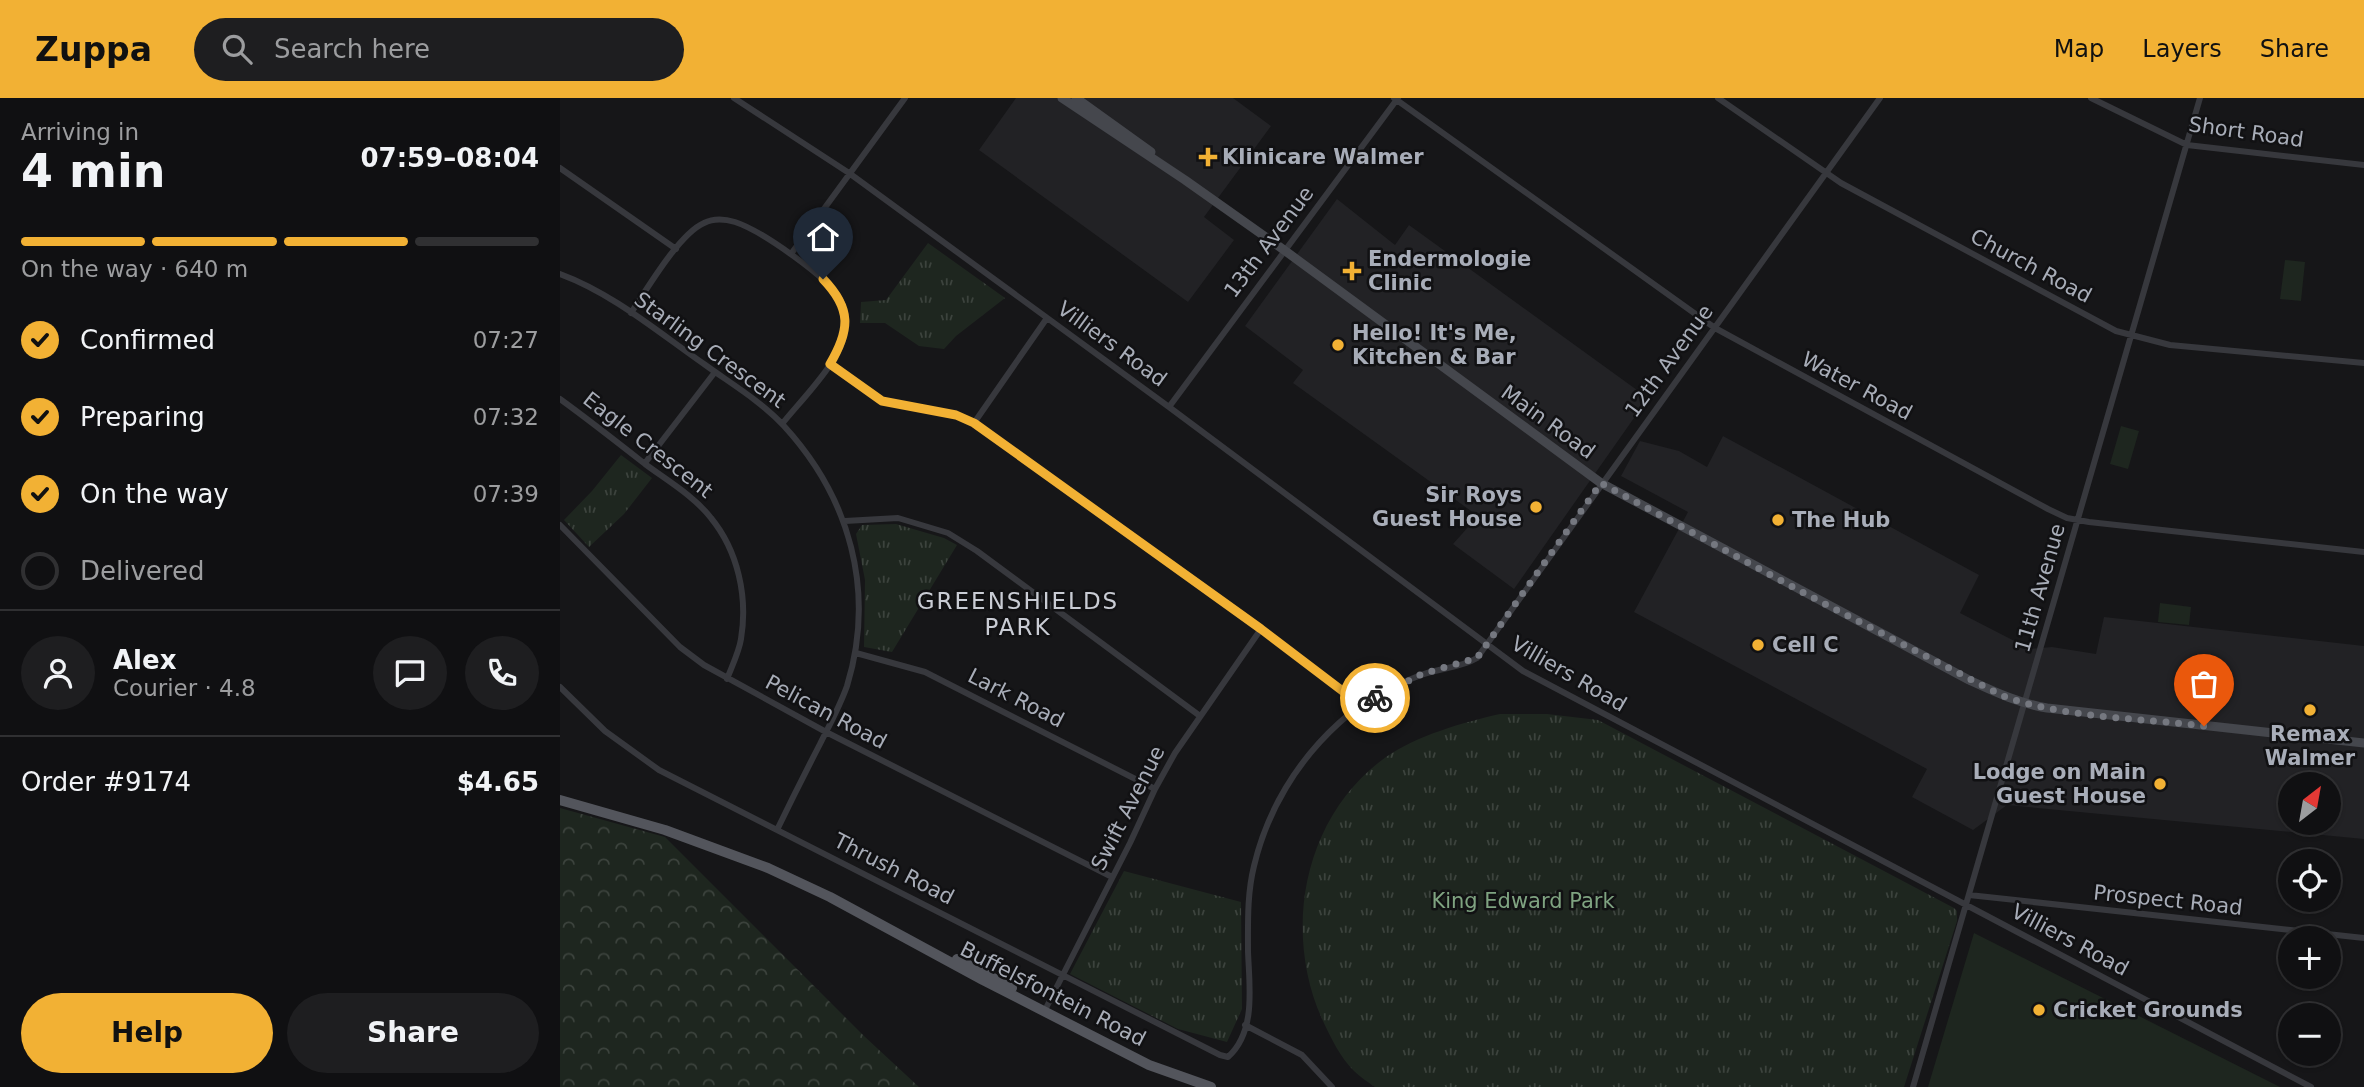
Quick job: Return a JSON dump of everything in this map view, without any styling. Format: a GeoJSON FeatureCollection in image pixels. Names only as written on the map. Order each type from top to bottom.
{"type":"FeatureCollection","features":[{"type":"Feature","properties":{"kind":"main road","name":"Main Road"},"geometry":{"type":"LineString","coordinates":[[1062,98],[1284,250],[1601,483],[1969,680],[2025,704],[2060,710],[2364,743]]}},
{"type":"Feature","properties":{"kind":"main road","name":"Main Road"},"geometry":{"type":"LineString","coordinates":[[1076,98],[1185,180]]}},
{"type":"Feature","properties":{"kind":"main road","name":"Buffelsfontein Road"},"geometry":{"type":"LineString","coordinates":[[560,800],[665,830],[736,855],[830,897],[900,933],[919,939],[1149,1065],[1211,1087]]}},
{"type":"Feature","properties":{"kind":"street","name":"Villiers Road"},"geometry":{"type":"LineString","coordinates":[[734,98],[849,173],[1169,407],[1505,659],[1541,682],[2311,1087]]}},
{"type":"Feature","properties":{"kind":"street"},"geometry":{"type":"LineString","coordinates":[[791,254],[905,98]]}},
{"type":"Feature","properties":{"kind":"street","name":"Church Road"},"geometry":{"type":"LineString","coordinates":[[1717,98],[1866,197],[2090,318],[2132,337],[2195,348],[2364,363]]}},
{"type":"Feature","properties":{"kind":"street","name":"12th Avenue"},"geometry":{"type":"LineString","coordinates":[[1230,1056],[1250,1010],[1249,901],[1253,867],[1281,794],[1301,765],[1340,722],[1361,705],[1422,674],[1474,660],[1880,98]]}},
{"type":"Feature","properties":{"kind":"street","name":"Short Road"},"geometry":{"type":"LineString","coordinates":[[2091,98],[2187,145],[2364,164]]}},
{"type":"Feature","properties":{"kind":"street","name":"11th Avenue"},"geometry":{"type":"LineString","coordinates":[[1913,1087],[2200,98]]}},
{"type":"Feature","properties":{"kind":"street","name":"13th Avenue"},"geometry":{"type":"LineString","coordinates":[[1169,407],[1397,99]]}},
{"type":"Feature","properties":{"kind":"street","name":"Water Road"},"geometry":{"type":"LineString","coordinates":[[1397,99],[1715,328],[2048,509],[2077,520],[2364,552]]}},
{"type":"Feature","properties":{"kind":"street"},"geometry":{"type":"LineString","coordinates":[[560,168],[676,249]]}},
{"type":"Feature","properties":{"kind":"street"},"geometry":{"type":"LineString","coordinates":[[631,313],[676,249],[695,228],[716,219],[735,222],[791,254],[823,279],[841,301],[845,334],[830,364],[782,424]]}},
{"type":"Feature","properties":{"kind":"street","name":"Starling Crescent"},"geometry":{"type":"LineString","coordinates":[[560,274],[581,282],[631,313],[715,372],[782,424],[813,461],[845,521],[858,582],[856,653],[846,690],[776,830]]}},
{"type":"Feature","properties":{"kind":"street"},"geometry":{"type":"LineString","coordinates":[[974,423],[1047,318]]}},
{"type":"Feature","properties":{"kind":"street"},"geometry":{"type":"LineString","coordinates":[[830,364],[882,401],[956,415],[974,423],[1261,629],[1361,705]]}},
{"type":"Feature","properties":{"kind":"street"},"geometry":{"type":"LineString","coordinates":[[645,463],[715,372]]}},
{"type":"Feature","properties":{"kind":"street","name":"Eagle Crescent"},"geometry":{"type":"LineString","coordinates":[[560,399],[689,496],[711,517],[736,561],[742,590],[741,640],[727,679]]}},
{"type":"Feature","properties":{"kind":"street"},"geometry":{"type":"LineString","coordinates":[[845,521],[898,517],[948,533],[977,551],[1200,716]]}},
{"type":"Feature","properties":{"kind":"street","name":"Pelican Road"},"geometry":{"type":"LineString","coordinates":[[560,525],[680,647],[704,665],[826,733],[1112,877]]}},
{"type":"Feature","properties":{"kind":"street","name":"Swift Avenue"},"geometry":{"type":"LineString","coordinates":[[1045,1009],[1175,753],[1261,629]]}},
{"type":"Feature","properties":{"kind":"street","name":"Lark Road"},"geometry":{"type":"LineString","coordinates":[[856,653],[925,672],[1155,789]]}},
{"type":"Feature","properties":{"kind":"street","name":"Thrush Road"},"geometry":{"type":"LineString","coordinates":[[560,687],[605,731],[659,770],[1220,1055],[1230,1056]]}},
{"type":"Feature","properties":{"kind":"street","name":"Prospect Road"},"geometry":{"type":"LineString","coordinates":[[1969,895],[2364,938]]}},
{"type":"Feature","properties":{"kind":"street"},"geometry":{"type":"LineString","coordinates":[[1245,1025],[1301,1055],[1332,1087]]}},
{"type":"Feature","properties":{"kind":"shaded area"},"geometry":{"type":"Polygon","coordinates":[[[1016,98],[1233,98],[1271,126],[1204,217],[1234,240],[1188,302],[979,150],[1016,98]]]}},
{"type":"Feature","properties":{"kind":"shaded area"},"geometry":{"type":"Polygon","coordinates":[[[1337,199],[1395,245],[1409,225],[1648,398],[1514,589],[1453,544],[1478,516],[1293,383],[1303,370],[1245,326],[1337,199]]]}},
{"type":"Feature","properties":{"kind":"shaded area"},"geometry":{"type":"Polygon","coordinates":[[[1723,436],[1979,575],[1960,613],[2030,649],[2052,647],[2096,654],[2104,617],[2364,646],[2364,839],[2322,835],[2342,835],[2342,772],[2278,772],[2278,831],[2007,805],[1973,830],[1912,797],[1927,769],[1634,612],[1688,512],[1621,476],[1640,441],[1679,451],[1707,467],[1723,436]]]}},
{"type":"Feature","properties":{"kind":"green space"},"geometry":{"type":"Polygon","coordinates":[[[928,243],[1005,298],[956,336],[944,349],[919,346],[885,323],[860,323],[861,302],[886,300],[928,243]]]}},
{"type":"Feature","properties":{"kind":"green space"},"geometry":{"type":"Polygon","coordinates":[[[2285,260],[2305,262],[2301,301],[2280,299],[2285,260]]]}},
{"type":"Feature","properties":{"kind":"green space"},"geometry":{"type":"Polygon","coordinates":[[[2121,426],[2139,431],[2128,469],[2110,464],[2121,426]]]}},
{"type":"Feature","properties":{"kind":"green space"},"geometry":{"type":"Polygon","coordinates":[[[621,455],[652,478],[624,514],[589,547],[564,520],[621,455]]]}},
{"type":"Feature","properties":{"kind":"green space"},"geometry":{"type":"Polygon","coordinates":[[[896,524],[944,538],[957,545],[892,652],[864,647],[865,580],[856,534],[862,525],[896,524]]]}},
{"type":"Feature","properties":{"kind":"green space"},"geometry":{"type":"Polygon","coordinates":[[[2160,603],[2191,607],[2189,625],[2158,622],[2160,603]]]}},
{"type":"Feature","properties":{"kind":"green space","name":"King Edward Park"},"geometry":{"type":"Polygon","coordinates":[[[1500,714],[1547,714],[1598,720],[1954,908],[1957,911],[1957,921],[1904,1087],[1375,1087],[1356,1073],[1340,1054],[1323,1021],[1311,987],[1304,950],[1303,914],[1308,878],[1319,843],[1335,811],[1358,782],[1386,757],[1426,736],[1500,714]]]}},
{"type":"Feature","properties":{"kind":"green space"},"geometry":{"type":"Polygon","coordinates":[[[560,808],[665,837],[864,1036],[919,1087],[560,1087],[560,808]]]}},
{"type":"Feature","properties":{"kind":"green space"},"geometry":{"type":"Polygon","coordinates":[[[1124,871],[1241,902],[1242,1009],[1227,1042],[1178,1029],[1070,974],[1124,871]]]}},
{"type":"Feature","properties":{"kind":"green space","name":"Cricket Grounds"},"geometry":{"type":"Polygon","coordinates":[[[1974,933],[2280,1087],[1928,1087],[1974,933]]]}},
{"type":"Feature","properties":{"kind":"way so far"},"geometry":{"type":"LineString","coordinates":[[1375,698],[1422,674],[1471,662],[1477,658],[1601,483],[1802,592],[2003,696],[2025,704],[2060,710],[2204,726]]}},
{"type":"Feature","properties":{"kind":"place","name":"Klinicare Walmer"},"geometry":{"type":"Point","coordinates":[1208,157]}},
{"type":"Feature","properties":{"kind":"place","name":"Endermologie Clinic"},"geometry":{"type":"Point","coordinates":[1352,271]}},
{"type":"Feature","properties":{"kind":"place","name":"Hello! It's Me, Kitchen & Bar"},"geometry":{"type":"Point","coordinates":[1338,345]}},
{"type":"Feature","properties":{"kind":"place","name":"Sir Roys Guest House"},"geometry":{"type":"Point","coordinates":[1536,507]}},
{"type":"Feature","properties":{"kind":"place","name":"The Hub"},"geometry":{"type":"Point","coordinates":[1778,520]}},
{"type":"Feature","properties":{"kind":"place","name":"Cell C"},"geometry":{"type":"Point","coordinates":[1758,645]}},
{"type":"Feature","properties":{"kind":"place","name":"Remax Walmer"},"geometry":{"type":"Point","coordinates":[2310,710]}},
{"type":"Feature","properties":{"kind":"place","name":"Lodge on Main Guest House"},"geometry":{"type":"Point","coordinates":[2160,784]}},
{"type":"Feature","properties":{"kind":"place","name":"Cricket Grounds"},"geometry":{"type":"Point","coordinates":[2039,1010]}},
{"type":"Feature","properties":{"kind":"district","name":"GREENSHIELDS PARK"},"geometry":{"type":"Point","coordinates":[1018,614]}},
{"type":"Feature","properties":{"kind":"route"},"geometry":{"type":"LineString","coordinates":[[823,279],[841,301],[845,322],[845,334],[830,364],[882,401],[956,415],[974,423],[1261,629],[1361,705],[1375,698]]}}]}
